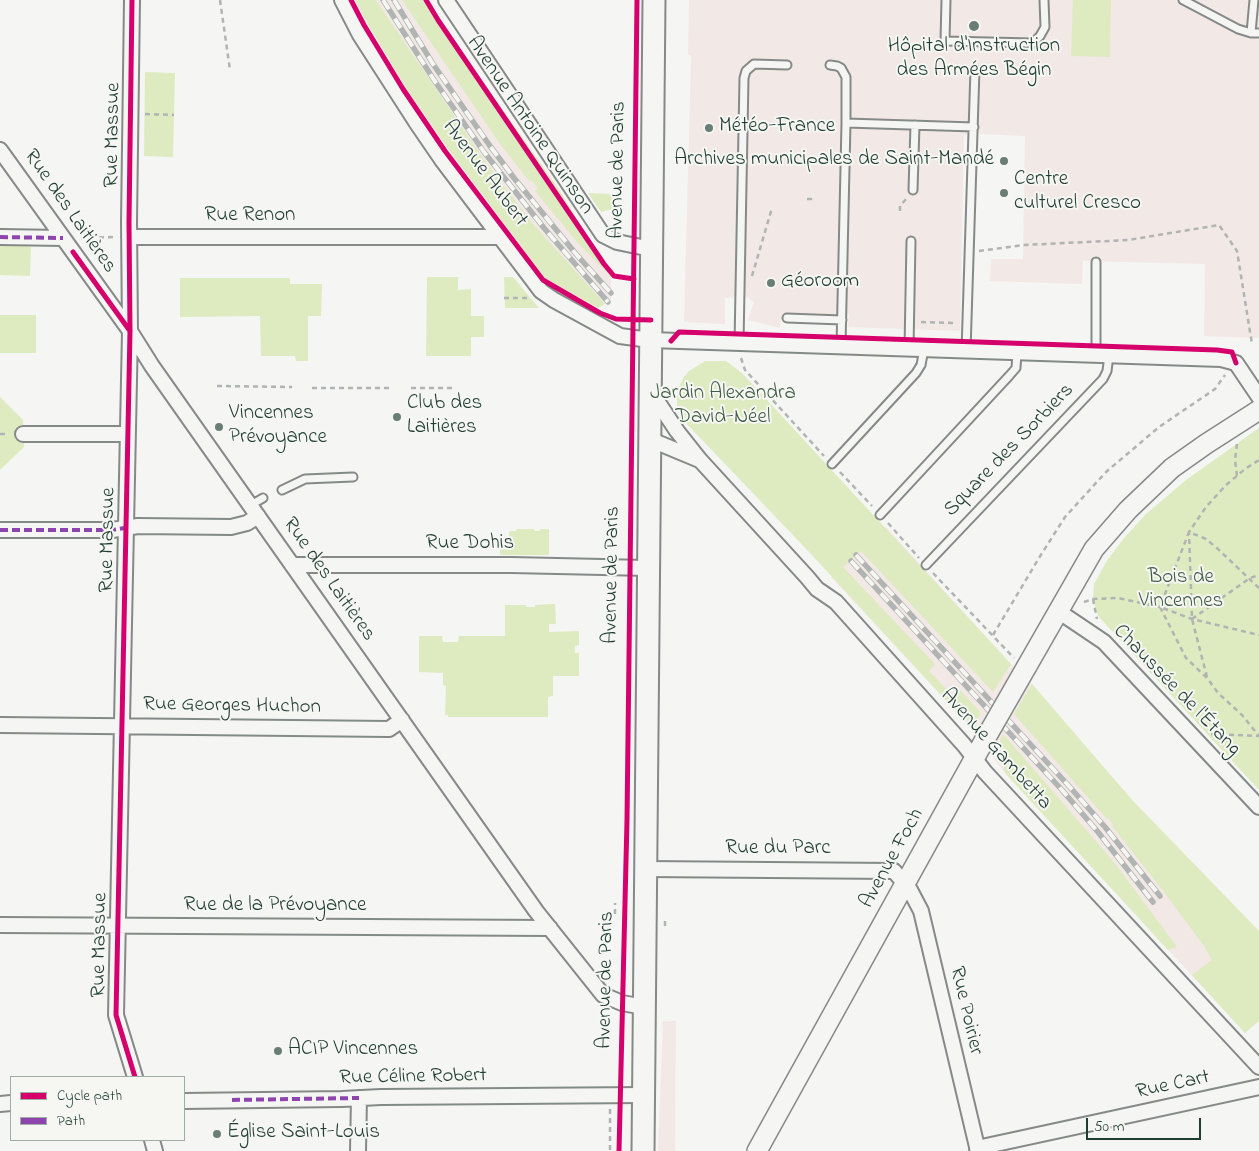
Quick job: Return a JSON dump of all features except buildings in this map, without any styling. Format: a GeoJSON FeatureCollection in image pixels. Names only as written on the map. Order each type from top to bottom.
{"type":"FeatureCollection","features":[{"type":"Feature","properties":{"kind":"main road","name":"Avenue de Paris"},"geometry":{"type":"LineString","coordinates":[[643,1151],[649,439],[654,340],[651,249],[654,0]]}},
{"type":"Feature","properties":{"kind":"street","name":"Rue Massue"},"geometry":{"type":"LineString","coordinates":[[132,0],[129,237],[130,331],[116,1015],[135,1076]]}},
{"type":"Feature","properties":{"kind":"street","name":"Avenue Aubert"},"geometry":{"type":"LineString","coordinates":[[342,0],[360,35],[416,122],[442,160],[541,291],[620,336],[654,340],[1228,360],[1236,363],[1259,397]]}},
{"type":"Feature","properties":{"kind":"street","name":"Avenue Antoine Quinson"},"geometry":{"type":"LineString","coordinates":[[446,0],[603,235],[617,242],[651,249]]}},
{"type":"Feature","properties":{"kind":"street","name":"Rue des Laitières"},"geometry":{"type":"LineString","coordinates":[[0,150],[130,331],[152,366],[254,511],[550,928],[564,943],[603,995],[622,1003],[644,1007]]}},
{"type":"Feature","properties":{"kind":"street"},"geometry":{"type":"LineString","coordinates":[[0,237],[63,238]]}},
{"type":"Feature","properties":{"kind":"street","name":"Rue Renon"},"geometry":{"type":"LineString","coordinates":[[129,237],[500,237]]}},
{"type":"Feature","properties":{"kind":"street","name":"Avenue Gambetta"},"geometry":{"type":"LineString","coordinates":[[650,390],[677,431],[700,460],[817,589],[836,602],[985,772],[1259,1067]]}},
{"type":"Feature","properties":{"kind":"street","name":"Avenue Foch"},"geometry":{"type":"LineString","coordinates":[[757,1151],[974,758],[1094,549],[1128,510],[1172,468],[1259,410]]}},
{"type":"Feature","properties":{"kind":"street"},"geometry":{"type":"LineString","coordinates":[[23,434],[127,434]]}},
{"type":"Feature","properties":{"kind":"street","name":"Avenue Gambetta"},"geometry":{"type":"LineString","coordinates":[[649,439],[700,460]]}},
{"type":"Feature","properties":{"kind":"street"},"geometry":{"type":"LineString","coordinates":[[0,530],[112,530],[138,526],[231,527],[247,522],[254,511]]}},
{"type":"Feature","properties":{"kind":"street","name":"Rue Dohis"},"geometry":{"type":"LineString","coordinates":[[292,565],[511,565],[648,568]]}},
{"type":"Feature","properties":{"kind":"street","name":"Chaussée de l'Étang"},"geometry":{"type":"LineString","coordinates":[[1058,611],[1104,642],[1259,807]]}},
{"type":"Feature","properties":{"kind":"street","name":"Rue Georges Huchon"},"geometry":{"type":"LineString","coordinates":[[0,725],[389,729],[402,720]]}},
{"type":"Feature","properties":{"kind":"street","name":"Rue du Parc"},"geometry":{"type":"LineString","coordinates":[[645,869],[894,871],[905,884]]}},
{"type":"Feature","properties":{"kind":"street","name":"Rue Poirier"},"geometry":{"type":"LineString","coordinates":[[905,884],[918,904],[923,920],[978,1149]]}},
{"type":"Feature","properties":{"kind":"street","name":"Rue de la Prévoyance"},"geometry":{"type":"LineString","coordinates":[[0,925],[550,928]]}},
{"type":"Feature","properties":{"kind":"street","name":"Rue Cart"},"geometry":{"type":"LineString","coordinates":[[978,1149],[1259,1086]]}},
{"type":"Feature","properties":{"kind":"street","name":"Rue Céline Robert"},"geometry":{"type":"LineString","coordinates":[[185,1101],[643,1095]]}},
{"type":"Feature","properties":{"kind":"street"},"geometry":{"type":"LineString","coordinates":[[358,1151],[360,1098]]}},
{"type":"Feature","properties":{"kind":"lane"},"geometry":{"type":"LineString","coordinates":[[946,0],[945,41],[1033,43],[1040,36],[1044,27],[1044,0]]}},
{"type":"Feature","properties":{"kind":"lane"},"geometry":{"type":"LineString","coordinates":[[1182,0],[1238,29],[1255,33],[1254,0]]}},
{"type":"Feature","properties":{"kind":"lane"},"geometry":{"type":"LineString","coordinates":[[739,343],[744,78],[746,71],[754,64],[787,65]]}},
{"type":"Feature","properties":{"kind":"lane"},"geometry":{"type":"LineString","coordinates":[[830,65],[842,68],[846,77],[842,346]]}},
{"type":"Feature","properties":{"kind":"lane"},"geometry":{"type":"LineString","coordinates":[[966,351],[975,69]]}},
{"type":"Feature","properties":{"kind":"lane"},"geometry":{"type":"LineString","coordinates":[[846,123],[974,126]]}},
{"type":"Feature","properties":{"kind":"lane"},"geometry":{"type":"LineString","coordinates":[[913,190],[915,125]]}},
{"type":"Feature","properties":{"kind":"lane"},"geometry":{"type":"LineString","coordinates":[[909,348],[911,241]]}},
{"type":"Feature","properties":{"kind":"lane","name":"Square des Sorbiers"},"geometry":{"type":"LineString","coordinates":[[926,566],[1103,379],[1107,371],[1102,355],[1096,262]]}},
{"type":"Feature","properties":{"kind":"lane"},"geometry":{"type":"LineString","coordinates":[[787,318],[842,320]]}},
{"type":"Feature","properties":{"kind":"lane"},"geometry":{"type":"LineString","coordinates":[[832,464],[916,373],[921,365],[924,349]]}},
{"type":"Feature","properties":{"kind":"lane"},"geometry":{"type":"LineString","coordinates":[[880,515],[1016,368],[1017,353]]}},
{"type":"Feature","properties":{"kind":"lane"},"geometry":{"type":"LineString","coordinates":[[282,490],[305,479],[353,478]]}},
{"type":"Feature","properties":{"kind":"lane"},"geometry":{"type":"LineString","coordinates":[[254,511],[263,498]]}},
{"type":"Feature","properties":{"kind":"path"},"geometry":{"type":"LineString","coordinates":[[220,0],[230,70]]}},
{"type":"Feature","properties":{"kind":"path"},"geometry":{"type":"LineString","coordinates":[[130,114],[174,115]]}},
{"type":"Feature","properties":{"kind":"path"},"geometry":{"type":"LineString","coordinates":[[751,281],[772,208]]}},
{"type":"Feature","properties":{"kind":"path"},"geometry":{"type":"LineString","coordinates":[[970,253],[1024,245],[1128,240],[1219,225],[1237,251],[1252,344]]}},
{"type":"Feature","properties":{"kind":"path"},"geometry":{"type":"LineString","coordinates":[[63,238],[129,237]]}},
{"type":"Feature","properties":{"kind":"path"},"geometry":{"type":"LineString","coordinates":[[504,298],[530,298],[541,291]]}},
{"type":"Feature","properties":{"kind":"path"},"geometry":{"type":"LineString","coordinates":[[910,322],[957,324],[957,314]]}},
{"type":"Feature","properties":{"kind":"path"},"geometry":{"type":"LineString","coordinates":[[739,343],[739,354],[743,371],[751,377]]}},
{"type":"Feature","properties":{"kind":"path"},"geometry":{"type":"LineString","coordinates":[[994,635],[1065,517],[1106,472],[1159,427],[1215,389],[1227,371]]}},
{"type":"Feature","properties":{"kind":"path"},"geometry":{"type":"LineString","coordinates":[[216,386],[292,387]]}},
{"type":"Feature","properties":{"kind":"path"},"geometry":{"type":"LineString","coordinates":[[312,388],[391,388]]}},
{"type":"Feature","properties":{"kind":"path"},"geometry":{"type":"LineString","coordinates":[[411,388],[452,388]]}},
{"type":"Feature","properties":{"kind":"path"},"geometry":{"type":"LineString","coordinates":[[1237,442],[1235,460],[1237,476]]}},
{"type":"Feature","properties":{"kind":"path"},"geometry":{"type":"LineString","coordinates":[[1259,460],[1237,476],[1206,508],[1189,532],[1160,607],[1186,658],[1208,679],[1218,693],[1242,715],[1259,736]]}},
{"type":"Feature","properties":{"kind":"path"},"geometry":{"type":"LineString","coordinates":[[1189,532],[1206,539],[1218,548],[1259,588]]}},
{"type":"Feature","properties":{"kind":"path"},"geometry":{"type":"LineString","coordinates":[[1189,532],[1192,620],[1208,679]]}},
{"type":"Feature","properties":{"kind":"path"},"geometry":{"type":"LineString","coordinates":[[1192,620],[1250,578],[1259,575]]}},
{"type":"Feature","properties":{"kind":"path"},"geometry":{"type":"LineString","coordinates":[[1093,599],[1118,598],[1160,607],[1192,620],[1259,635]]}},
{"type":"Feature","properties":{"kind":"path"},"geometry":{"type":"LineString","coordinates":[[1206,736],[1208,734],[1259,736]]}},
{"type":"Feature","properties":{"kind":"path"},"geometry":{"type":"LineString","coordinates":[[615,903],[615,914]]}},
{"type":"Feature","properties":{"kind":"path"},"geometry":{"type":"LineString","coordinates":[[607,1105],[611,1110],[610,1151]]}},
{"type":"Feature","properties":{"kind":"shaded area"},"geometry":{"type":"Polygon","coordinates":[[[355,0],[422,0],[601,266],[611,277],[611,300],[598,308],[545,278],[448,149],[406,88],[355,0]]]}},
{"type":"Feature","properties":{"kind":"shaded area"},"geometry":{"type":"Polygon","coordinates":[[[689,0],[1259,0],[1259,338],[1204,336],[1205,264],[1083,261],[1082,284],[990,281],[991,259],[1023,259],[1025,136],[980,134],[964,135],[960,331],[848,327],[849,314],[781,316],[780,328],[748,320],[754,302],[746,297],[725,298],[725,324],[684,322],[691,61],[691,55],[688,55],[689,0]]]}},
{"type":"Feature","properties":{"kind":"shaded area"},"geometry":{"type":"Polygon","coordinates":[[[886,527],[1011,664],[1032,684],[1133,801],[1259,931],[1259,1020],[1245,1033],[1005,773],[964,720],[831,577],[886,527]]]}},
{"type":"Feature","properties":{"kind":"shaded area"},"geometry":{"type":"Polygon","coordinates":[[[663,1021],[676,1021],[675,1151],[658,1151],[663,1021]]]}},
{"type":"Feature","properties":{"kind":"green space"},"geometry":{"type":"Polygon","coordinates":[[[355,0],[375,0],[377,2],[487,164],[533,224],[605,304],[598,308],[545,278],[448,149],[406,88],[355,0]]]}},
{"type":"Feature","properties":{"kind":"green space"},"geometry":{"type":"Polygon","coordinates":[[[402,0],[428,0],[448,32],[558,188],[611,277],[578,243],[535,191],[538,188],[531,180],[529,181],[500,144],[402,0]]]}},
{"type":"Feature","properties":{"kind":"green space"},"geometry":{"type":"Polygon","coordinates":[[[1073,0],[1111,0],[1110,57],[1071,56],[1073,0]]]}},
{"type":"Feature","properties":{"kind":"green space"},"geometry":{"type":"Polygon","coordinates":[[[145,72],[175,73],[173,157],[144,156],[145,72]]]}},
{"type":"Feature","properties":{"kind":"green space"},"geometry":{"type":"Polygon","coordinates":[[[588,193],[613,194],[613,209],[601,212],[588,193]]]}},
{"type":"Feature","properties":{"kind":"green space"},"geometry":{"type":"Polygon","coordinates":[[[0,239],[28,239],[28,247],[31,247],[30,276],[0,275],[0,239]]]}},
{"type":"Feature","properties":{"kind":"green space"},"geometry":{"type":"Polygon","coordinates":[[[427,277],[458,277],[458,290],[471,289],[471,316],[484,316],[484,337],[471,337],[471,356],[426,356],[427,277]]]}},
{"type":"Feature","properties":{"kind":"green space"},"geometry":{"type":"Polygon","coordinates":[[[504,277],[513,277],[539,308],[505,308],[504,277]]]}},
{"type":"Feature","properties":{"kind":"green space"},"geometry":{"type":"Polygon","coordinates":[[[180,278],[290,278],[290,284],[322,284],[321,316],[308,316],[308,361],[296,361],[295,356],[261,356],[260,316],[180,317],[180,278]]]}},
{"type":"Feature","properties":{"kind":"green space"},"geometry":{"type":"Polygon","coordinates":[[[0,315],[36,315],[36,353],[0,353],[0,315]]]}},
{"type":"Feature","properties":{"kind":"green space","name":"Jardin Alexandra David-Néel"},"geometry":{"type":"Polygon","coordinates":[[[705,361],[726,361],[742,373],[1011,664],[993,692],[861,551],[843,567],[935,664],[929,671],[953,696],[960,690],[981,713],[978,719],[964,720],[810,553],[684,421],[677,406],[679,387],[689,371],[705,361]]]}},
{"type":"Feature","properties":{"kind":"green space"},"geometry":{"type":"Polygon","coordinates":[[[0,397],[23,420],[24,447],[0,470],[0,397]]]}},
{"type":"Feature","properties":{"kind":"green space","name":"Bois de Vincennes"},"geometry":{"type":"Polygon","coordinates":[[[1259,428],[1259,790],[1098,616],[1093,599],[1094,584],[1108,559],[1146,514],[1186,480],[1259,428]]]}},
{"type":"Feature","properties":{"kind":"green space"},"geometry":{"type":"Polygon","coordinates":[[[517,529],[534,529],[539,531],[541,529],[549,529],[549,555],[500,555],[500,543],[509,543],[510,531],[516,531],[517,529]]]}},
{"type":"Feature","properties":{"kind":"green space"},"geometry":{"type":"Polygon","coordinates":[[[555,604],[556,624],[549,624],[549,632],[579,631],[579,645],[575,646],[575,653],[579,653],[579,676],[553,676],[553,696],[548,697],[548,717],[448,717],[448,715],[445,715],[446,686],[443,685],[443,673],[419,672],[419,636],[442,636],[443,642],[458,642],[459,636],[505,636],[505,605],[535,607],[535,605],[555,604]]]}},
{"type":"Feature","properties":{"kind":"green space"},"geometry":{"type":"Polygon","coordinates":[[[1032,684],[1133,801],[1259,931],[1259,1021],[1245,1033],[1192,975],[1212,960],[1204,946],[1112,826],[1109,819],[1014,714],[1032,684]]]}},
{"type":"Feature","properties":{"kind":"green space"},"geometry":{"type":"Polygon","coordinates":[[[1003,734],[1113,861],[1177,947],[1168,950],[1005,773],[1000,740],[1003,734]]]}},
{"type":"Feature","properties":{"kind":"railway"},"geometry":{"type":"LineString","coordinates":[[383,0],[434,80],[484,152],[544,228],[608,302]]}},
{"type":"Feature","properties":{"kind":"railway"},"geometry":{"type":"LineString","coordinates":[[394,0],[433,64],[490,146],[576,254],[611,293]]}},
{"type":"Feature","properties":{"kind":"railway"},"geometry":{"type":"LineString","coordinates":[[856,555],[1068,785],[1105,827],[1160,896]]}},
{"type":"Feature","properties":{"kind":"railway"},"geometry":{"type":"LineString","coordinates":[[851,561],[1062,790],[1153,902]]}},
{"type":"Feature","properties":{"kind":"marked path"},"geometry":{"type":"LineString","coordinates":[[0,237],[63,238]]}},
{"type":"Feature","properties":{"kind":"marked path"},"geometry":{"type":"LineString","coordinates":[[0,530],[112,530],[125,528]]}},
{"type":"Feature","properties":{"kind":"marked path"},"geometry":{"type":"LineString","coordinates":[[232,1100],[359,1098]]}},
{"type":"Feature","properties":{"kind":"cycle path"},"geometry":{"type":"LineString","coordinates":[[132,0],[129,222],[130,331],[116,1015],[135,1076]]}},
{"type":"Feature","properties":{"kind":"cycle path"},"geometry":{"type":"LineString","coordinates":[[351,0],[403,89],[445,151],[543,280],[600,313],[616,319],[651,320]]}},
{"type":"Feature","properties":{"kind":"cycle path"},"geometry":{"type":"LineString","coordinates":[[426,0],[604,264],[614,276],[634,279]]}},
{"type":"Feature","properties":{"kind":"cycle path"},"geometry":{"type":"LineString","coordinates":[[619,1151],[627,820],[637,0]]}},
{"type":"Feature","properties":{"kind":"cycle path"},"geometry":{"type":"LineString","coordinates":[[73,252],[130,331]]}},
{"type":"Feature","properties":{"kind":"cycle path"},"geometry":{"type":"LineString","coordinates":[[671,341],[679,332],[1217,350],[1232,352],[1236,363]]}},
{"type":"Feature","properties":{"kind":"place","name":"Hôpital d'Instruction des Armées Bégin"},"geometry":{"type":"Point","coordinates":[974,26]}},
{"type":"Feature","properties":{"kind":"place","name":"Météo-France"},"geometry":{"type":"Point","coordinates":[709,128]}},
{"type":"Feature","properties":{"kind":"place","name":"Archives municipales de Saint-Mandé"},"geometry":{"type":"Point","coordinates":[1004,161]}},
{"type":"Feature","properties":{"kind":"place","name":"Centre culturel Cresco"},"geometry":{"type":"Point","coordinates":[1004,193]}},
{"type":"Feature","properties":{"kind":"place","name":"Géoroom"},"geometry":{"type":"Point","coordinates":[771,283]}},
{"type":"Feature","properties":{"kind":"place","name":"Club des Laitières"},"geometry":{"type":"Point","coordinates":[397,417]}},
{"type":"Feature","properties":{"kind":"place","name":"Vincennes Prévoyance"},"geometry":{"type":"Point","coordinates":[219,427]}},
{"type":"Feature","properties":{"kind":"place","name":"ACIP Vincennes"},"geometry":{"type":"Point","coordinates":[278,1051]}},
{"type":"Feature","properties":{"kind":"place","name":"Église Saint-Louis"},"geometry":{"type":"Point","coordinates":[217,1134]}}]}
